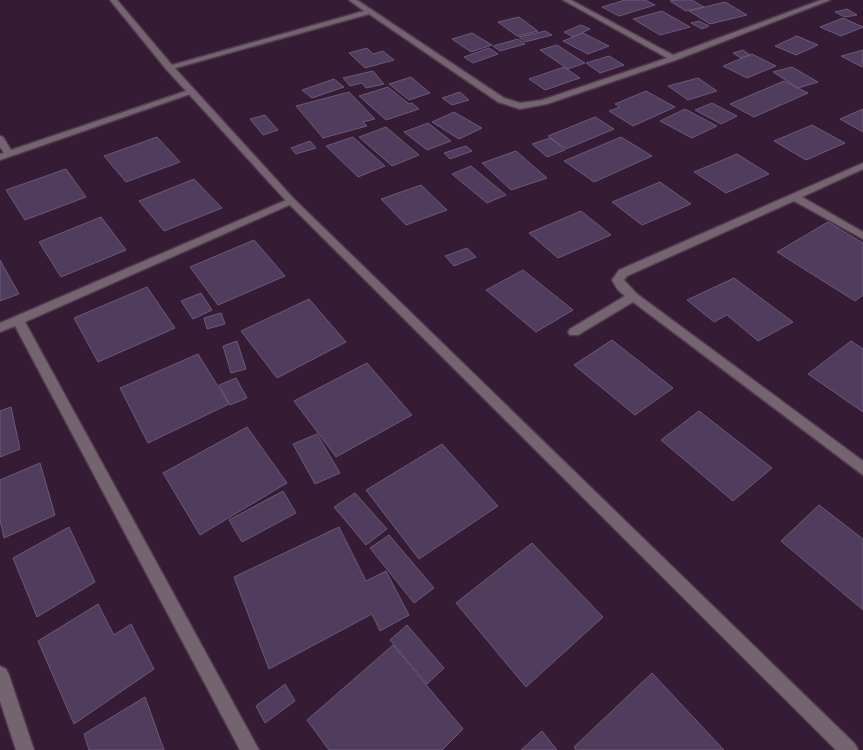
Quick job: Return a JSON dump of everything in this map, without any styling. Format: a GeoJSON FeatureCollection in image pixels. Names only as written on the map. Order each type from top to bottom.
{"type":"FeatureCollection","features":[{"type":"Feature","properties":{"kind":"street"},"geometry":{"type":"LineString","coordinates":[[113,0],[192,92],[291,201],[849,750]]}},
{"type":"Feature","properties":{"kind":"street"},"geometry":{"type":"LineString","coordinates":[[352,0],[501,100],[520,106],[544,102],[673,58],[827,0]]}},
{"type":"Feature","properties":{"kind":"street"},"geometry":{"type":"LineString","coordinates":[[566,0],[673,58]]}},
{"type":"Feature","properties":{"kind":"street"},"geometry":{"type":"LineString","coordinates":[[169,66],[369,12]]}},
{"type":"Feature","properties":{"kind":"street"},"geometry":{"type":"LineString","coordinates":[[0,139],[5,155],[192,92]]}},
{"type":"Feature","properties":{"kind":"street"},"geometry":{"type":"LineString","coordinates":[[863,166],[623,273],[618,280],[622,287],[633,297],[863,469]]}},
{"type":"Feature","properties":{"kind":"street"},"geometry":{"type":"LineString","coordinates":[[793,196],[863,236]]}},
{"type":"Feature","properties":{"kind":"street"},"geometry":{"type":"LineString","coordinates":[[0,328],[291,201]]}},
{"type":"Feature","properties":{"kind":"street"},"geometry":{"type":"LineString","coordinates":[[574,332],[633,297]]}},
{"type":"Feature","properties":{"kind":"street"},"geometry":{"type":"LineString","coordinates":[[18,320],[250,750]]}},
{"type":"Feature","properties":{"kind":"street"},"geometry":{"type":"LineString","coordinates":[[0,675],[26,750]]}},
{"type":"Feature","properties":{"kind":"building"},"geometry":{"type":"Polygon","coordinates":[[[625,0],[645,0],[655,5],[619,16],[602,7],[625,0]]]}},
{"type":"Feature","properties":{"kind":"building"},"geometry":{"type":"Polygon","coordinates":[[[692,0],[704,7],[686,11],[670,1],[692,0]]]}},
{"type":"Feature","properties":{"kind":"building"},"geometry":{"type":"Polygon","coordinates":[[[725,2],[747,15],[710,24],[689,11],[725,2]]]}},
{"type":"Feature","properties":{"kind":"building"},"geometry":{"type":"Polygon","coordinates":[[[847,9],[857,15],[845,17],[835,12],[847,9]]]}},
{"type":"Feature","properties":{"kind":"building"},"geometry":{"type":"Polygon","coordinates":[[[662,11],[690,27],[660,35],[633,19],[662,11]]]}},
{"type":"Feature","properties":{"kind":"building"},"geometry":{"type":"Polygon","coordinates":[[[519,17],[538,31],[517,36],[498,22],[519,17]]]}},
{"type":"Feature","properties":{"kind":"building"},"geometry":{"type":"Polygon","coordinates":[[[843,18],[863,27],[841,36],[820,27],[843,18]]]}},
{"type":"Feature","properties":{"kind":"building"},"geometry":{"type":"Polygon","coordinates":[[[699,21],[709,26],[702,29],[691,23],[699,21]]]}},
{"type":"Feature","properties":{"kind":"building"},"geometry":{"type":"Polygon","coordinates":[[[581,25],[590,29],[573,37],[564,32],[581,25]]]}},
{"type":"Feature","properties":{"kind":"building"},"geometry":{"type":"Polygon","coordinates":[[[545,31],[552,35],[525,42],[519,37],[545,31]]]}},
{"type":"Feature","properties":{"kind":"building"},"geometry":{"type":"Polygon","coordinates":[[[472,33],[492,45],[471,52],[452,39],[472,33]]]}},
{"type":"Feature","properties":{"kind":"building"},"geometry":{"type":"Polygon","coordinates":[[[583,33],[609,46],[588,54],[563,41],[583,33]]]}},
{"type":"Feature","properties":{"kind":"building"},"geometry":{"type":"Polygon","coordinates":[[[797,36],[818,45],[796,55],[775,46],[797,36]]]}},
{"type":"Feature","properties":{"kind":"building"},"geometry":{"type":"Polygon","coordinates":[[[518,39],[525,44],[500,51],[493,46],[518,39]]]}},
{"type":"Feature","properties":{"kind":"building"},"geometry":{"type":"Polygon","coordinates":[[[557,45],[585,63],[568,69],[540,50],[557,45]]]}},
{"type":"Feature","properties":{"kind":"building"},"geometry":{"type":"Polygon","coordinates":[[[367,48],[373,54],[383,51],[394,60],[365,68],[349,53],[367,48]]]}},
{"type":"Feature","properties":{"kind":"building"},"geometry":{"type":"Polygon","coordinates":[[[489,48],[498,54],[473,63],[464,57],[489,48]]]}},
{"type":"Feature","properties":{"kind":"building"},"geometry":{"type":"Polygon","coordinates":[[[743,50],[750,55],[741,58],[733,53],[743,50]]]}},
{"type":"Feature","properties":{"kind":"building"},"geometry":{"type":"Polygon","coordinates":[[[863,50],[862,67],[841,56],[863,50]]]}},
{"type":"Feature","properties":{"kind":"building"},"geometry":{"type":"Polygon","coordinates":[[[752,54],[776,66],[747,78],[723,66],[752,54]]]}},
{"type":"Feature","properties":{"kind":"building"},"geometry":{"type":"Polygon","coordinates":[[[609,56],[624,65],[600,73],[586,63],[609,56]]]}},
{"type":"Feature","properties":{"kind":"building"},"geometry":{"type":"Polygon","coordinates":[[[564,67],[580,78],[545,90],[529,79],[564,67]]]}},
{"type":"Feature","properties":{"kind":"building"},"geometry":{"type":"Polygon","coordinates":[[[792,67],[818,82],[798,88],[773,72],[792,67]]]}},
{"type":"Feature","properties":{"kind":"building"},"geometry":{"type":"Polygon","coordinates":[[[373,71],[384,84],[366,88],[362,83],[350,86],[343,78],[373,71]]]}},
{"type":"Feature","properties":{"kind":"building"},"geometry":{"type":"Polygon","coordinates":[[[411,77],[430,93],[409,100],[389,84],[411,77]]]}},
{"type":"Feature","properties":{"kind":"building"},"geometry":{"type":"Polygon","coordinates":[[[698,78],[717,91],[688,100],[668,86],[698,78]]]}},
{"type":"Feature","properties":{"kind":"building"},"geometry":{"type":"Polygon","coordinates":[[[334,79],[344,87],[312,98],[302,90],[334,79]]]}},
{"type":"Feature","properties":{"kind":"building"},"geometry":{"type":"Polygon","coordinates":[[[784,81],[808,93],[754,117],[730,104],[784,81]]]}},
{"type":"Feature","properties":{"kind":"building"},"geometry":{"type":"Polygon","coordinates":[[[388,87],[409,104],[412,103],[419,109],[386,120],[359,96],[388,87]]]}},
{"type":"Feature","properties":{"kind":"building"},"geometry":{"type":"Polygon","coordinates":[[[646,91],[675,107],[633,126],[609,111],[620,107],[615,104],[646,91]]]}},
{"type":"Feature","properties":{"kind":"building"},"geometry":{"type":"Polygon","coordinates":[[[349,92],[375,119],[363,122],[367,126],[323,138],[296,106],[349,92]]]}},
{"type":"Feature","properties":{"kind":"building"},"geometry":{"type":"Polygon","coordinates":[[[460,92],[469,100],[452,105],[442,98],[460,92]]]}},
{"type":"Feature","properties":{"kind":"building"},"geometry":{"type":"Polygon","coordinates":[[[712,103],[737,116],[721,124],[695,110],[712,103]]]}},
{"type":"Feature","properties":{"kind":"building"},"geometry":{"type":"Polygon","coordinates":[[[685,109],[717,126],[692,138],[660,121],[685,109]]]}},
{"type":"Feature","properties":{"kind":"building"},"geometry":{"type":"Polygon","coordinates":[[[863,109],[863,132],[840,119],[863,109]]]}},
{"type":"Feature","properties":{"kind":"building"},"geometry":{"type":"Polygon","coordinates":[[[454,112],[482,128],[459,139],[432,122],[454,112]]]}},
{"type":"Feature","properties":{"kind":"building"},"geometry":{"type":"Polygon","coordinates":[[[265,115],[278,130],[263,135],[250,119],[265,115]]]}},
{"type":"Feature","properties":{"kind":"building"},"geometry":{"type":"Polygon","coordinates":[[[595,117],[614,129],[566,149],[548,136],[595,117]]]}},
{"type":"Feature","properties":{"kind":"building"},"geometry":{"type":"Polygon","coordinates":[[[428,123],[451,141],[427,150],[404,132],[428,123]]]}},
{"type":"Feature","properties":{"kind":"building"},"geometry":{"type":"Polygon","coordinates":[[[812,125],[845,143],[806,160],[774,141],[812,125]]]}},
{"type":"Feature","properties":{"kind":"building"},"geometry":{"type":"Polygon","coordinates":[[[386,127],[419,155],[392,166],[359,137],[386,127]]]}},
{"type":"Feature","properties":{"kind":"building"},"geometry":{"type":"Polygon","coordinates":[[[157,137],[180,162],[126,182],[104,156],[157,137]]]}},
{"type":"Feature","properties":{"kind":"building"},"geometry":{"type":"Polygon","coordinates":[[[353,137],[385,166],[358,177],[326,146],[353,137]]]}},
{"type":"Feature","properties":{"kind":"building"},"geometry":{"type":"Polygon","coordinates":[[[621,137],[652,156],[594,182],[564,161],[621,137]]]}},
{"type":"Feature","properties":{"kind":"building"},"geometry":{"type":"Polygon","coordinates":[[[550,138],[565,150],[547,157],[532,144],[550,138]]]}},
{"type":"Feature","properties":{"kind":"building"},"geometry":{"type":"Polygon","coordinates":[[[310,141],[316,148],[296,154],[291,148],[310,141]]]}},
{"type":"Feature","properties":{"kind":"building"},"geometry":{"type":"Polygon","coordinates":[[[466,146],[472,151],[450,159],[444,153],[466,146]]]}},
{"type":"Feature","properties":{"kind":"building"},"geometry":{"type":"Polygon","coordinates":[[[516,151],[547,178],[511,190],[482,163],[516,151]]]}},
{"type":"Feature","properties":{"kind":"building"},"geometry":{"type":"Polygon","coordinates":[[[737,154],[769,174],[726,193],[694,172],[737,154]]]}},
{"type":"Feature","properties":{"kind":"building"},"geometry":{"type":"Polygon","coordinates":[[[471,166],[506,195],[487,203],[452,174],[471,166]]]}},
{"type":"Feature","properties":{"kind":"building"},"geometry":{"type":"Polygon","coordinates":[[[66,169],[86,197],[25,220],[6,190],[66,169]]]}},
{"type":"Feature","properties":{"kind":"building"},"geometry":{"type":"Polygon","coordinates":[[[194,179],[222,208],[164,231],[139,201],[194,179]]]}},
{"type":"Feature","properties":{"kind":"building"},"geometry":{"type":"Polygon","coordinates":[[[660,182],[691,204],[642,225],[612,202],[660,182]]]}},
{"type":"Feature","properties":{"kind":"building"},"geometry":{"type":"Polygon","coordinates":[[[421,185],[447,210],[406,225],[381,199],[421,185]]]}},
{"type":"Feature","properties":{"kind":"building"},"geometry":{"type":"Polygon","coordinates":[[[581,211],[611,235],[558,258],[529,233],[581,211]]]}},
{"type":"Feature","properties":{"kind":"building"},"geometry":{"type":"Polygon","coordinates":[[[101,217],[126,250],[61,277],[39,242],[101,217]]]}},
{"type":"Feature","properties":{"kind":"building"},"geometry":{"type":"Polygon","coordinates":[[[828,222],[863,243],[863,295],[855,301],[777,252],[828,222]]]}},
{"type":"Feature","properties":{"kind":"building"},"geometry":{"type":"Polygon","coordinates":[[[254,240],[285,276],[218,305],[190,267],[254,240]]]}},
{"type":"Feature","properties":{"kind":"building"},"geometry":{"type":"Polygon","coordinates":[[[467,248],[476,257],[454,266],[445,256],[467,248]]]}},
{"type":"Feature","properties":{"kind":"building"},"geometry":{"type":"Polygon","coordinates":[[[0,260],[19,294],[0,301],[0,260]]]}},
{"type":"Feature","properties":{"kind":"building"},"geometry":{"type":"Polygon","coordinates":[[[523,270],[573,310],[536,332],[486,290],[523,270]]]}},
{"type":"Feature","properties":{"kind":"building"},"geometry":{"type":"Polygon","coordinates":[[[734,278],[793,322],[758,341],[727,315],[714,322],[687,300],[734,278]]]}},
{"type":"Feature","properties":{"kind":"building"},"geometry":{"type":"Polygon","coordinates":[[[147,287],[175,328],[98,362],[74,318],[147,287]]]}},
{"type":"Feature","properties":{"kind":"building"},"geometry":{"type":"Polygon","coordinates":[[[201,293],[212,310],[193,319],[181,301],[201,293]]]}},
{"type":"Feature","properties":{"kind":"building"},"geometry":{"type":"Polygon","coordinates":[[[309,299],[346,342],[277,378],[241,331],[309,299]]]}},
{"type":"Feature","properties":{"kind":"building"},"geometry":{"type":"Polygon","coordinates":[[[221,313],[225,324],[207,329],[204,318],[221,313]]]}},
{"type":"Feature","properties":{"kind":"building"},"geometry":{"type":"Polygon","coordinates":[[[612,340],[673,388],[635,415],[574,365],[612,340]]]}},
{"type":"Feature","properties":{"kind":"building"},"geometry":{"type":"Polygon","coordinates":[[[237,341],[246,369],[231,373],[223,346],[237,341]]]}},
{"type":"Feature","properties":{"kind":"building"},"geometry":{"type":"Polygon","coordinates":[[[851,341],[863,349],[863,412],[808,374],[851,341]]]}},
{"type":"Feature","properties":{"kind":"building"},"geometry":{"type":"Polygon","coordinates":[[[198,354],[229,404],[148,443],[120,388],[198,354]]]}},
{"type":"Feature","properties":{"kind":"building"},"geometry":{"type":"Polygon","coordinates":[[[367,363],[412,415],[336,457],[294,401],[367,363]]]}},
{"type":"Feature","properties":{"kind":"building"},"geometry":{"type":"Polygon","coordinates":[[[236,378],[247,398],[230,405],[219,385],[236,378]]]}},
{"type":"Feature","properties":{"kind":"building"},"geometry":{"type":"Polygon","coordinates":[[[11,407],[20,449],[0,457],[0,411],[11,407]]]}},
{"type":"Feature","properties":{"kind":"building"},"geometry":{"type":"Polygon","coordinates":[[[699,411],[772,468],[733,501],[661,440],[699,411]]]}},
{"type":"Feature","properties":{"kind":"building"},"geometry":{"type":"Polygon","coordinates":[[[247,427],[287,483],[200,535],[163,473],[247,427]]]}},
{"type":"Feature","properties":{"kind":"building"},"geometry":{"type":"Polygon","coordinates":[[[317,434],[340,473],[315,484],[293,444],[317,434]]]}},
{"type":"Feature","properties":{"kind":"building"},"geometry":{"type":"Polygon","coordinates":[[[442,444],[498,506],[419,559],[366,490],[442,444]]]}},
{"type":"Feature","properties":{"kind":"building"},"geometry":{"type":"Polygon","coordinates":[[[40,463],[55,515],[4,538],[0,520],[0,480],[40,463]]]}},
{"type":"Feature","properties":{"kind":"building"},"geometry":{"type":"Polygon","coordinates":[[[283,491],[296,513],[242,542],[229,520],[283,491]]]}},
{"type":"Feature","properties":{"kind":"building"},"geometry":{"type":"Polygon","coordinates":[[[355,493],[387,529],[366,545],[334,507],[355,493]]]}},
{"type":"Feature","properties":{"kind":"building"},"geometry":{"type":"Polygon","coordinates":[[[819,505],[863,539],[863,610],[781,541],[819,505]]]}},
{"type":"Feature","properties":{"kind":"building"},"geometry":{"type":"Polygon","coordinates":[[[69,527],[95,582],[37,617],[13,558],[69,527]]]}},
{"type":"Feature","properties":{"kind":"building"},"geometry":{"type":"Polygon","coordinates":[[[339,527],[366,581],[386,571],[409,615],[380,631],[372,614],[269,669],[234,577],[339,527]]]}},
{"type":"Feature","properties":{"kind":"building"},"geometry":{"type":"Polygon","coordinates":[[[389,535],[434,588],[414,603],[370,548],[389,535]]]}},
{"type":"Feature","properties":{"kind":"building"},"geometry":{"type":"Polygon","coordinates":[[[532,543],[603,617],[526,687],[456,603],[532,543]]]}},
{"type":"Feature","properties":{"kind":"building"},"geometry":{"type":"Polygon","coordinates":[[[98,604],[114,635],[131,624],[154,669],[74,724],[38,641],[98,604]]]}},
{"type":"Feature","properties":{"kind":"building"},"geometry":{"type":"Polygon","coordinates":[[[407,625],[444,668],[427,684],[390,640],[407,625]]]}},
{"type":"Feature","properties":{"kind":"building"},"geometry":{"type":"Polygon","coordinates":[[[393,645],[463,729],[442,750],[329,750],[307,720],[393,645]]]}},
{"type":"Feature","properties":{"kind":"building"},"geometry":{"type":"Polygon","coordinates":[[[652,673],[724,750],[576,750],[574,747],[652,673]]]}},
{"type":"Feature","properties":{"kind":"building"},"geometry":{"type":"Polygon","coordinates":[[[285,684],[295,701],[265,723],[256,706],[285,684]]]}},
{"type":"Feature","properties":{"kind":"building"},"geometry":{"type":"Polygon","coordinates":[[[145,697],[164,750],[89,750],[84,734],[145,697]]]}},
{"type":"Feature","properties":{"kind":"building"},"geometry":{"type":"Polygon","coordinates":[[[542,731],[557,750],[521,750],[542,731]]]}}]}
